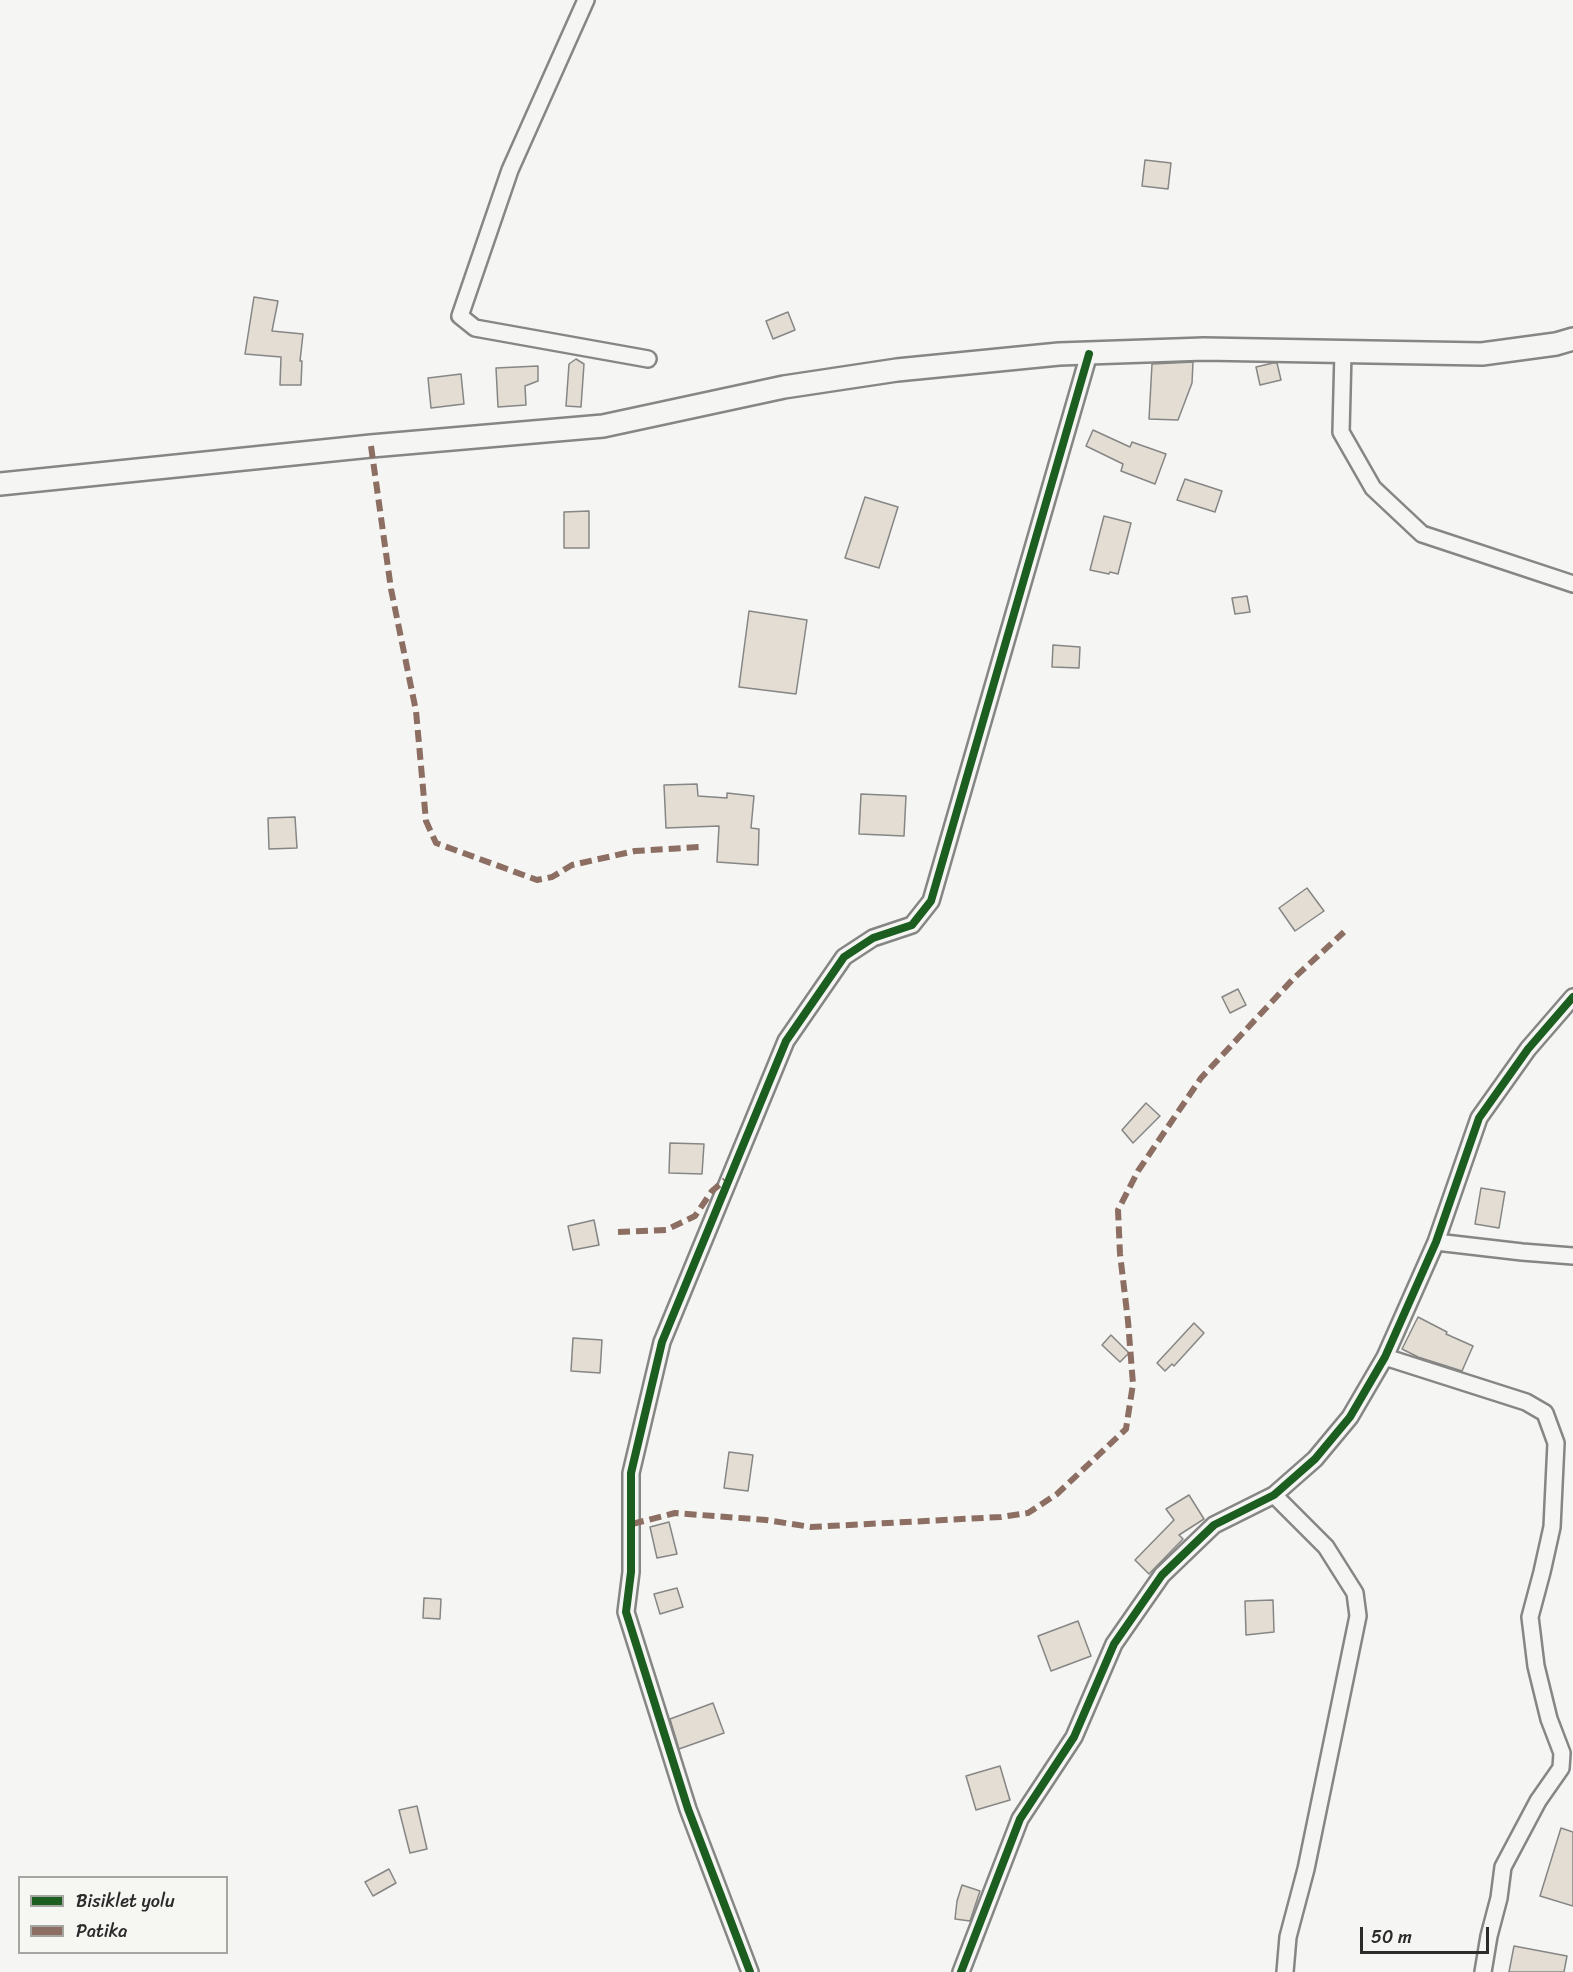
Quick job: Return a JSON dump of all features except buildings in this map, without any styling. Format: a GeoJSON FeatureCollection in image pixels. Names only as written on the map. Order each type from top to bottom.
{"type":"FeatureCollection","features":[{"type":"Feature","properties":{"kind":"main road"},"geometry":{"type":"LineString","coordinates":[[0,484],[371,446],[603,426],[784,387],[897,370],[1059,354],[1204,349],[1482,354],[1556,344],[1573,339]]}},
{"type":"Feature","properties":{"kind":"street"},"geometry":{"type":"LineString","coordinates":[[586,0],[510,170],[460,316],[475,328],[648,359]]}},
{"type":"Feature","properties":{"kind":"street"},"geometry":{"type":"LineString","coordinates":[[1343,352],[1341,432],[1373,488],[1422,534],[1573,584]]}},
{"type":"Feature","properties":{"kind":"street"},"geometry":{"type":"LineString","coordinates":[[750,1972],[688,1809],[626,1612],[631,1572],[631,1473],[662,1341],[786,1041],[844,957],[873,938],[912,925],[931,901],[1089,354]]}},
{"type":"Feature","properties":{"kind":"street"},"geometry":{"type":"LineString","coordinates":[[961,1972],[1020,1819],[1074,1737],[1114,1644],[1162,1575],[1214,1525],[1274,1495],[1315,1459],[1350,1416],[1385,1356],[1436,1242],[1479,1118],[1528,1049],[1573,997]]}},
{"type":"Feature","properties":{"kind":"street"},"geometry":{"type":"LineString","coordinates":[[1436,1242],[1573,1256]]}},
{"type":"Feature","properties":{"kind":"street"},"geometry":{"type":"LineString","coordinates":[[1385,1356],[1526,1402],[1545,1413],[1556,1443],[1552,1527],[1530,1617],[1536,1666],[1562,1753],[1561,1768],[1538,1801],[1503,1867],[1499,1898],[1483,1972]]}},
{"type":"Feature","properties":{"kind":"street"},"geometry":{"type":"LineString","coordinates":[[1274,1495],[1326,1547],[1356,1593],[1358,1616],[1306,1869],[1288,1937],[1285,1972]]}},
{"type":"Feature","properties":{"kind":"marked path"},"geometry":{"type":"LineString","coordinates":[[371,446],[391,589],[416,711],[426,821],[436,843],[537,880],[552,877],[572,865],[635,851],[699,847]]}},
{"type":"Feature","properties":{"kind":"marked path"},"geometry":{"type":"LineString","coordinates":[[632,1524],[675,1513],[766,1520],[811,1527],[1001,1517],[1028,1513],[1057,1494],[1126,1429],[1133,1384],[1118,1210],[1138,1171],[1201,1078],[1294,978],[1344,932]]}},
{"type":"Feature","properties":{"kind":"marked path"},"geometry":{"type":"LineString","coordinates":[[618,1232],[666,1230],[695,1216],[712,1191],[725,1180]]}},
{"type":"Feature","properties":{"kind":"cycle path"},"geometry":{"type":"LineString","coordinates":[[750,1972],[688,1809],[626,1612],[631,1572],[631,1473],[662,1342],[786,1041],[844,957],[873,938],[912,925],[931,901],[1089,354]]}},
{"type":"Feature","properties":{"kind":"cycle path"},"geometry":{"type":"LineString","coordinates":[[961,1972],[1020,1819],[1074,1737],[1114,1644],[1162,1575],[1214,1525],[1274,1495],[1315,1459],[1350,1417],[1385,1357],[1436,1242],[1479,1118],[1528,1049],[1573,997]]}}]}
